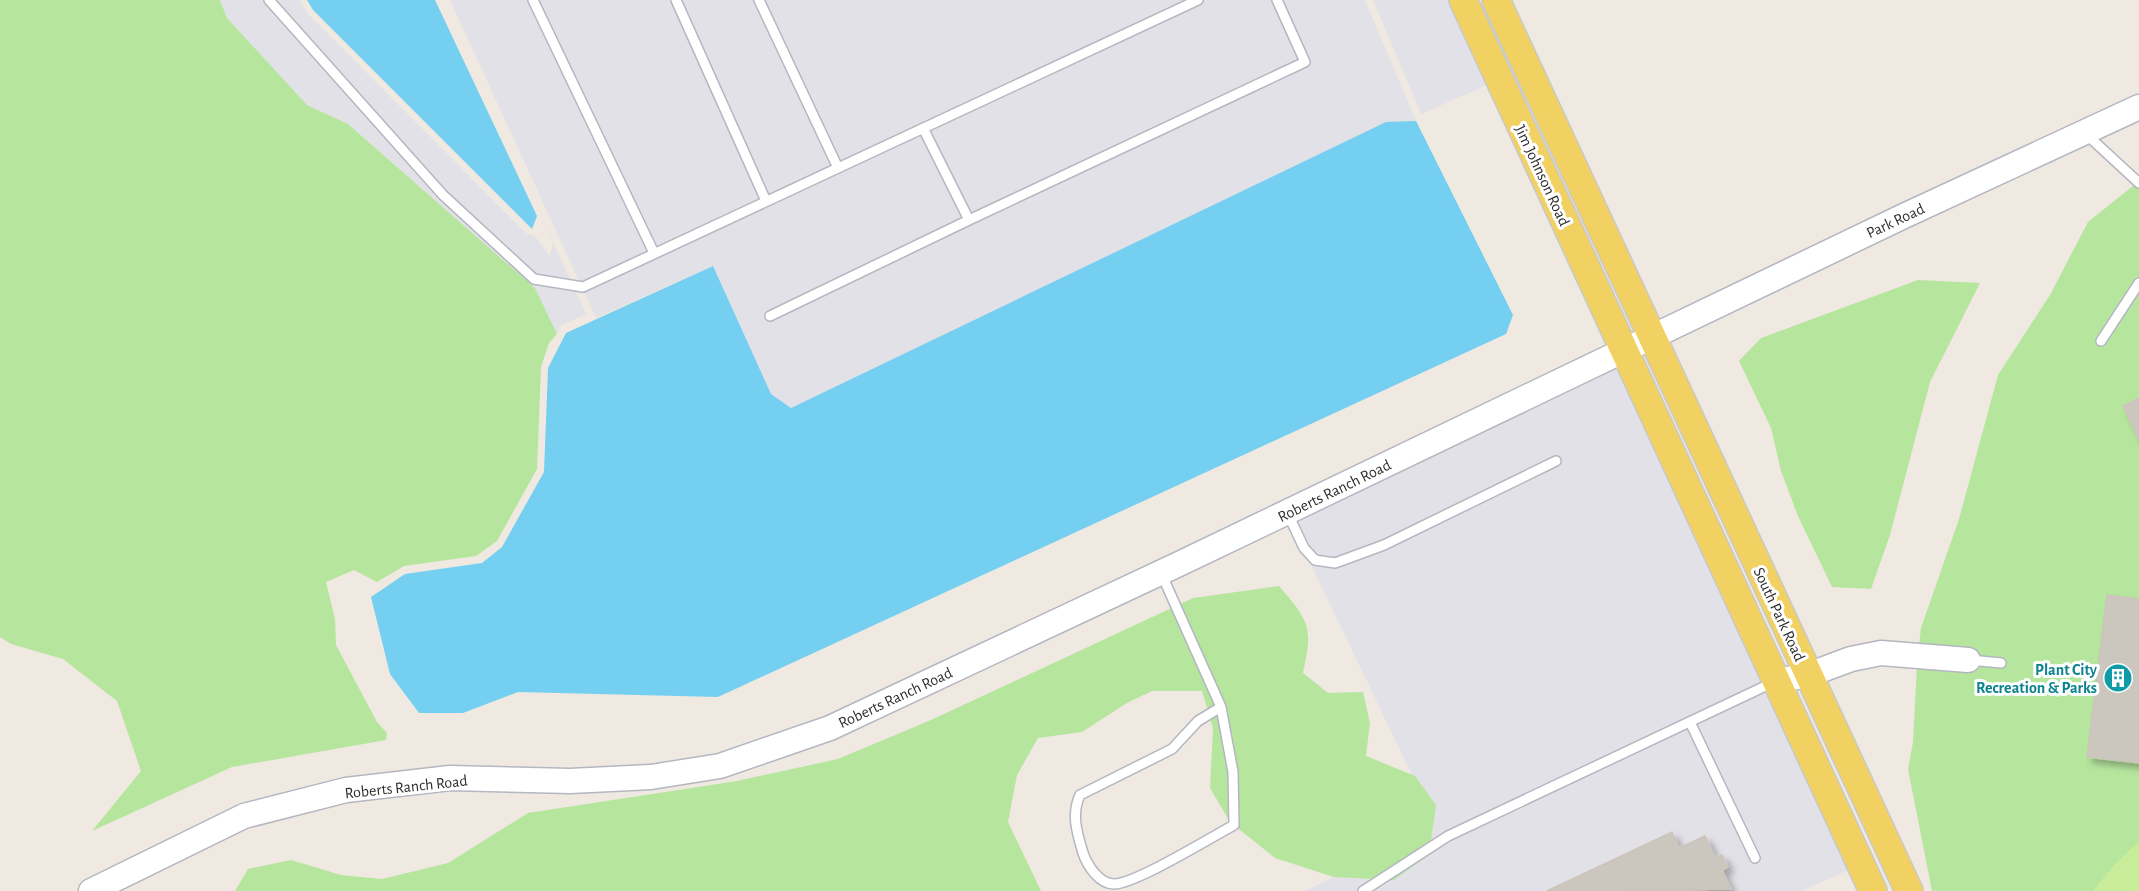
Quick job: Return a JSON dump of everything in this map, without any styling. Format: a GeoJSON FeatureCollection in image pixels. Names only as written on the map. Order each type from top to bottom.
{"type":"FeatureCollection","features":[{"type":"Feature","properties":{"kind":"main road","name":"Jim Johnson Road"},"geometry":{"type":"LineString","coordinates":[[1463,0],[1517,117],[1638,343]]}},
{"type":"Feature","properties":{"kind":"main road"},"geometry":{"type":"LineString","coordinates":[[1482,0],[1526,94],[1550,115]]}},
{"type":"Feature","properties":{"kind":"main road","name":"Jim Johnson Road"},"geometry":{"type":"LineString","coordinates":[[1496,0],[1550,115],[1638,343]]}},
{"type":"Feature","properties":{"kind":"main road","name":"South Park Road"},"geometry":{"type":"LineString","coordinates":[[1638,343],[1749,546],[1790,678],[1907,891]]}},
{"type":"Feature","properties":{"kind":"main road","name":"South Park Road"},"geometry":{"type":"LineString","coordinates":[[1638,343],[1790,678],[1874,891]]}},
{"type":"Feature","properties":{"kind":"street","name":"Park Road"},"geometry":{"type":"LineString","coordinates":[[1638,343],[2139,107]]}},
{"type":"Feature","properties":{"kind":"street","name":"Roberts Ranch Road"},"geometry":{"type":"LineString","coordinates":[[91,891],[244,816],[346,790],[450,778],[570,781],[651,777],[720,766],[830,728],[1161,573],[1638,343]]}},
{"type":"Feature","properties":{"kind":"street"},"geometry":{"type":"LineString","coordinates":[[1790,678],[1851,659],[1881,653],[1968,660]]}},
{"type":"Feature","properties":{"kind":"lane"},"geometry":{"type":"LineString","coordinates":[[269,0],[443,195],[534,279],[583,287],[1197,0]]}},
{"type":"Feature","properties":{"kind":"lane"},"geometry":{"type":"LineString","coordinates":[[533,0],[654,254]]}},
{"type":"Feature","properties":{"kind":"lane"},"geometry":{"type":"LineString","coordinates":[[676,0],[766,201]]}},
{"type":"Feature","properties":{"kind":"lane"},"geometry":{"type":"LineString","coordinates":[[759,0],[838,168]]}},
{"type":"Feature","properties":{"kind":"lane"},"geometry":{"type":"LineString","coordinates":[[770,316],[1305,62],[1277,0]]}},
{"type":"Feature","properties":{"kind":"lane"},"geometry":{"type":"LineString","coordinates":[[923,128],[969,220]]}},
{"type":"Feature","properties":{"kind":"lane"},"geometry":{"type":"LineString","coordinates":[[2085,133],[2139,183]]}},
{"type":"Feature","properties":{"kind":"lane"},"geometry":{"type":"LineString","coordinates":[[2101,341],[2139,283]]}},
{"type":"Feature","properties":{"kind":"lane"},"geometry":{"type":"LineString","coordinates":[[1287,512],[1304,548],[1315,560],[1335,563],[1384,545],[1556,461]]}},
{"type":"Feature","properties":{"kind":"lane"},"geometry":{"type":"LineString","coordinates":[[1161,573],[1221,707],[1233,772],[1233,825],[1132,879],[1112,884],[1098,877],[1086,860],[1077,830],[1075,807],[1080,795],[1172,749],[1198,721],[1221,707]]}},
{"type":"Feature","properties":{"kind":"lane"},"geometry":{"type":"LineString","coordinates":[[1968,660],[2001,663]]}},
{"type":"Feature","properties":{"kind":"lane"},"geometry":{"type":"LineString","coordinates":[[1363,891],[1448,836],[1690,722],[1790,678]]}},
{"type":"Feature","properties":{"kind":"lane"},"geometry":{"type":"LineString","coordinates":[[1690,722],[1755,858]]}},
{"type":"Feature","properties":{"kind":"shaded area"},"geometry":{"type":"Polygon","coordinates":[[[220,0],[299,0],[309,15],[527,234],[535,236],[550,256],[553,244],[543,220],[586,314],[562,325],[557,334],[535,288],[348,124],[307,105],[227,18],[220,0]]]}},
{"type":"Feature","properties":{"kind":"shaded area"},"geometry":{"type":"Polygon","coordinates":[[[450,0],[1365,0],[1416,121],[791,408],[771,394],[712,266],[596,318],[450,0]]]}},
{"type":"Feature","properties":{"kind":"shaded area"},"geometry":{"type":"Polygon","coordinates":[[[1373,0],[1454,0],[1492,83],[1421,114],[1373,0]]]}},
{"type":"Feature","properties":{"kind":"shaded area"},"geometry":{"type":"Polygon","coordinates":[[[1620,362],[1853,868],[1802,891],[1304,891],[1334,877],[1394,880],[1429,855],[1436,805],[1412,775],[1290,521],[1620,362]]]}},
{"type":"Feature","properties":{"kind":"green space"},"geometry":{"type":"Polygon","coordinates":[[[0,0],[220,0],[227,18],[307,105],[348,124],[535,288],[557,334],[549,343],[541,367],[537,469],[497,541],[476,556],[404,566],[377,582],[354,570],[326,582],[335,619],[336,645],[377,722],[387,733],[386,740],[232,767],[92,831],[141,771],[117,701],[63,659],[11,644],[0,637],[0,0]]]}},
{"type":"Feature","properties":{"kind":"green space"},"geometry":{"type":"Polygon","coordinates":[[[2139,181],[2139,891],[1932,891],[1908,769],[1913,742],[1917,664],[1976,670],[1977,652],[1919,645],[1921,628],[1959,519],[1998,375],[2050,295],[2088,222],[2139,181]]]}},
{"type":"Feature","properties":{"kind":"green space"},"geometry":{"type":"Polygon","coordinates":[[[1918,280],[1980,283],[1930,382],[1890,535],[1871,589],[1832,587],[1798,516],[1781,471],[1771,428],[1739,361],[1761,338],[1918,280]]]}},
{"type":"Feature","properties":{"kind":"green space"},"geometry":{"type":"Polygon","coordinates":[[[1279,586],[1297,608],[1306,626],[1308,645],[1303,673],[1328,693],[1363,692],[1370,723],[1366,756],[1415,776],[1436,805],[1429,855],[1394,880],[1334,877],[1275,858],[1230,822],[1210,788],[1213,728],[1202,691],[1152,691],[1127,703],[1082,732],[1038,738],[1017,775],[1008,822],[1041,891],[235,891],[248,869],[291,860],[341,875],[382,879],[448,863],[528,813],[737,781],[838,759],[931,720],[1193,598],[1279,586]]]}},
{"type":"Feature","properties":{"kind":"green space"},"geometry":{"type":"Polygon","coordinates":[[[2139,841],[2139,891],[2093,891],[2113,866],[2139,841]]]}},
{"type":"Feature","properties":{"kind":"water"},"geometry":{"type":"Polygon","coordinates":[[[307,0],[435,0],[537,216],[532,229],[313,10],[307,0]]]}},
{"type":"Feature","properties":{"kind":"water"},"geometry":{"type":"Polygon","coordinates":[[[1416,121],[1513,315],[1506,334],[718,697],[518,692],[463,713],[419,713],[390,674],[371,597],[405,574],[482,563],[502,547],[544,472],[548,368],[566,333],[713,266],[771,394],[791,408],[1386,122],[1416,121]]]}},
{"type":"Feature","properties":{"kind":"building"},"geometry":{"type":"Polygon","coordinates":[[[2139,398],[2139,440],[2123,406],[2139,398]]]}},
{"type":"Feature","properties":{"kind":"building","name":"Plant City Recreation & Parks"},"geometry":{"type":"Polygon","coordinates":[[[2107,595],[2139,599],[2139,763],[2087,757],[2107,595]]]}},
{"type":"Feature","properties":{"kind":"building"},"geometry":{"type":"Polygon","coordinates":[[[1672,832],[1679,848],[1705,836],[1715,857],[1722,855],[1728,867],[1722,870],[1731,889],[1547,891],[1672,832]]]}},
{"type":"Feature","properties":{"kind":"place","name":"Plant City Recreation & Parks"},"geometry":{"type":"Point","coordinates":[2118,678]}}]}
